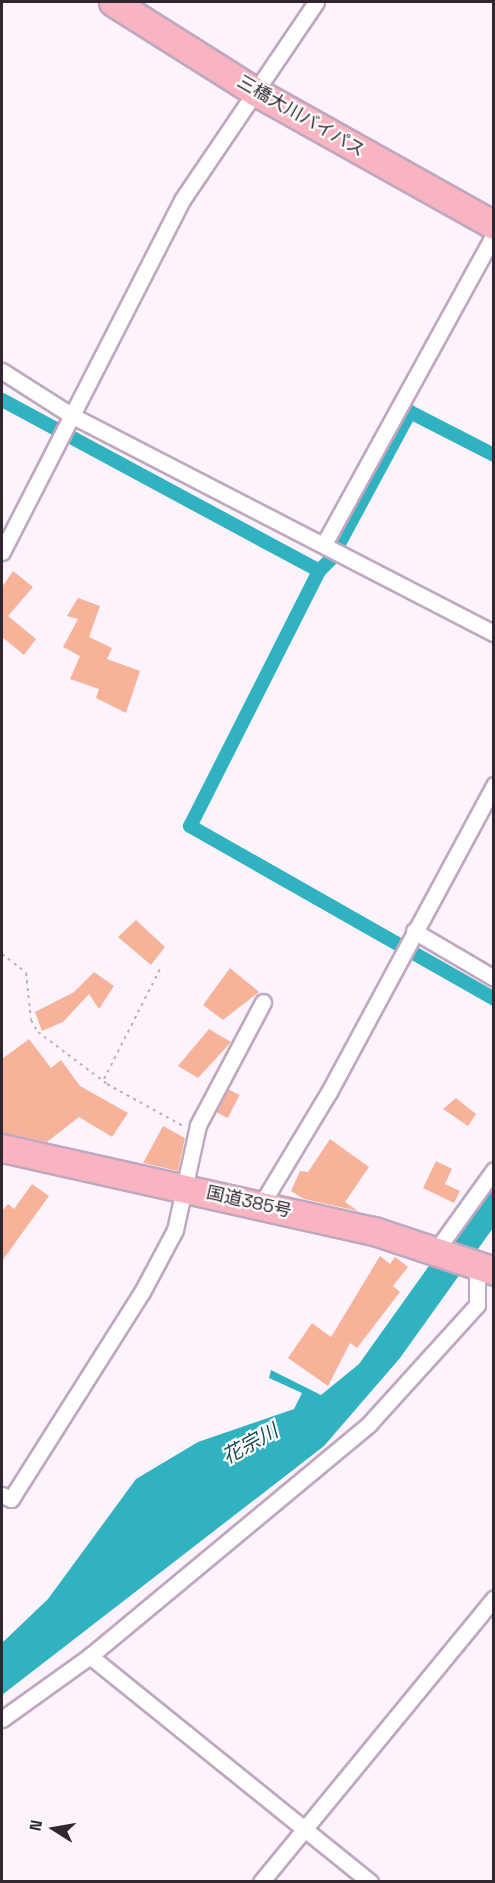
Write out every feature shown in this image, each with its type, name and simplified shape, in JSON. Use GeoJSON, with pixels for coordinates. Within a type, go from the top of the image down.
{"type":"FeatureCollection","features":[{"type":"Feature","properties":{"kind":"highway","name":"三橋大川バイパス"},"geometry":{"type":"LineString","coordinates":[[113,2],[256,92],[494,225]]}},
{"type":"Feature","properties":{"kind":"highway","name":"国道385号"},"geometry":{"type":"LineString","coordinates":[[2,1148],[261,1205],[438,1250],[480,1266]]}},
{"type":"Feature","properties":{"kind":"street"},"geometry":{"type":"LineString","coordinates":[[2,552],[182,200],[316,2]]}},
{"type":"Feature","properties":{"kind":"street"},"geometry":{"type":"LineString","coordinates":[[324,544],[494,235]]}},
{"type":"Feature","properties":{"kind":"street"},"geometry":{"type":"LineString","coordinates":[[2,371],[68,421],[324,544],[494,633]]}},
{"type":"Feature","properties":{"kind":"street"},"geometry":{"type":"LineString","coordinates":[[261,1205],[329,1092],[402,952],[494,785]]}},
{"type":"Feature","properties":{"kind":"street"},"geometry":{"type":"LineString","coordinates":[[412,934],[494,978]]}},
{"type":"Feature","properties":{"kind":"street"},"geometry":{"type":"LineString","coordinates":[[2,1495],[10,1500],[97,1368],[175,1230],[188,1188],[196,1133],[263,1002]]}},
{"type":"Feature","properties":{"kind":"street"},"geometry":{"type":"LineString","coordinates":[[438,1250],[494,1170]]}},
{"type":"Feature","properties":{"kind":"street"},"geometry":{"type":"LineString","coordinates":[[2,1719],[90,1656],[328,1462],[407,1386],[477,1305],[480,1266]]}},
{"type":"Feature","properties":{"kind":"street"},"geometry":{"type":"LineString","coordinates":[[261,1881],[303,1827],[494,1598]]}},
{"type":"Feature","properties":{"kind":"street"},"geometry":{"type":"LineString","coordinates":[[90,1656],[370,1881]]}},
{"type":"Feature","properties":{"kind":"path"},"geometry":{"type":"LineString","coordinates":[[2,954],[26,973],[30,1020],[39,1032],[103,1081],[196,1133]]}},
{"type":"Feature","properties":{"kind":"path"},"geometry":{"type":"LineString","coordinates":[[103,1081],[161,967]]}},
{"type":"Feature","properties":{"kind":"water","name":"花宗川"},"geometry":{"type":"Polygon","coordinates":[[[493,1176],[493,1228],[400,1358],[324,1446],[2,1695],[2,1643],[48,1599],[136,1479],[198,1442],[294,1409],[302,1393],[269,1378],[271,1370],[321,1395],[359,1364],[493,1176]]]}},
{"type":"Feature","properties":{"kind":"building"},"geometry":{"type":"Polygon","coordinates":[[[13,571],[33,587],[8,616],[36,639],[24,655],[2,637],[2,587],[13,571]]]}},
{"type":"Feature","properties":{"kind":"building"},"geometry":{"type":"Polygon","coordinates":[[[78,598],[100,606],[89,637],[112,648],[107,659],[140,671],[126,713],[96,698],[99,689],[70,679],[80,656],[63,647],[78,619],[67,616],[78,598]]]}},
{"type":"Feature","properties":{"kind":"building"},"geometry":{"type":"Polygon","coordinates":[[[136,920],[165,947],[151,965],[118,937],[136,920]]]}},
{"type":"Feature","properties":{"kind":"building"},"geometry":{"type":"Polygon","coordinates":[[[230,968],[259,992],[223,1020],[203,1005],[230,968]]]}},
{"type":"Feature","properties":{"kind":"building"},"geometry":{"type":"Polygon","coordinates":[[[94,972],[114,986],[99,1009],[89,994],[63,1022],[42,1031],[35,1012],[74,992],[94,972]]]}},
{"type":"Feature","properties":{"kind":"building"},"geometry":{"type":"Polygon","coordinates":[[[209,1029],[231,1042],[198,1078],[178,1066],[209,1029]]]}},
{"type":"Feature","properties":{"kind":"building"},"geometry":{"type":"Polygon","coordinates":[[[29,1039],[51,1068],[61,1060],[80,1086],[128,1113],[112,1137],[79,1117],[47,1142],[3,1133],[2,1059],[29,1039]]]}},
{"type":"Feature","properties":{"kind":"building"},"geometry":{"type":"Polygon","coordinates":[[[228,1089],[240,1095],[228,1118],[216,1112],[228,1089]]]}},
{"type":"Feature","properties":{"kind":"building"},"geometry":{"type":"Polygon","coordinates":[[[456,1098],[476,1114],[468,1126],[443,1109],[456,1098]]]}},
{"type":"Feature","properties":{"kind":"building"},"geometry":{"type":"Polygon","coordinates":[[[163,1126],[185,1138],[178,1171],[143,1163],[163,1126]]]}},
{"type":"Feature","properties":{"kind":"building"},"geometry":{"type":"Polygon","coordinates":[[[330,1139],[369,1167],[345,1202],[358,1211],[304,1199],[291,1191],[300,1171],[308,1172],[330,1139]]]}},
{"type":"Feature","properties":{"kind":"building"},"geometry":{"type":"Polygon","coordinates":[[[436,1161],[452,1169],[445,1184],[460,1191],[454,1203],[423,1188],[436,1161]]]}},
{"type":"Feature","properties":{"kind":"building"},"geometry":{"type":"Polygon","coordinates":[[[32,1184],[49,1196],[2,1261],[2,1211],[8,1204],[14,1209],[32,1184]]]}},
{"type":"Feature","properties":{"kind":"building"},"geometry":{"type":"Polygon","coordinates":[[[380,1256],[390,1264],[395,1257],[408,1267],[393,1286],[400,1292],[357,1348],[350,1343],[328,1386],[288,1358],[312,1323],[331,1337],[380,1256]]]}},
{"type":"Feature","properties":{"kind":"waterway"},"geometry":{"type":"LineString","coordinates":[[2,400],[319,571],[190,826],[494,999]]}},
{"type":"Feature","properties":{"kind":"waterway"},"geometry":{"type":"LineString","coordinates":[[340,542],[410,412],[494,455]]}},
{"type":"Feature","properties":{"kind":"waterway"},"geometry":{"type":"LineString","coordinates":[[319,571],[331,559]]}}]}
